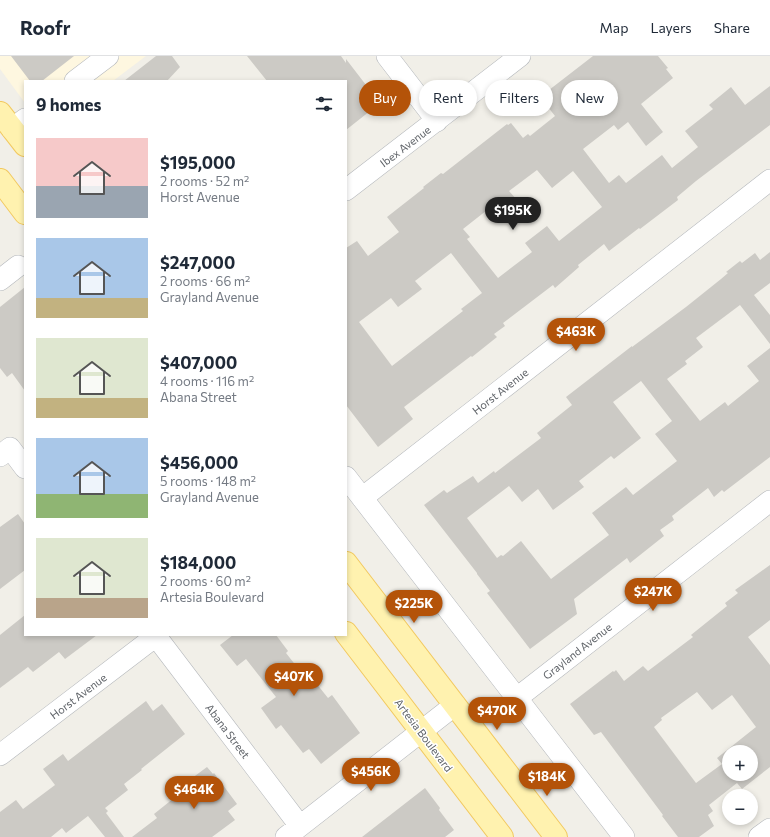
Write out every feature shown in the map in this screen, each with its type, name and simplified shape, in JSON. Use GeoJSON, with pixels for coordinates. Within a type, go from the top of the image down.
{"type":"FeatureCollection","features":[{"type":"Feature","properties":{"kind":"main road"},"geometry":{"type":"LineString","coordinates":[[0,180],[24,212]]}},
{"type":"Feature","properties":{"kind":"main road"},"geometry":{"type":"LineString","coordinates":[[347,564],[556,837]]}},
{"type":"Feature","properties":{"kind":"main road","name":"Artesia Boulevard"},"geometry":{"type":"LineString","coordinates":[[347,634],[502,837]]}},
{"type":"Feature","properties":{"kind":"street"},"geometry":{"type":"LineString","coordinates":[[76,80],[108,56]]}},
{"type":"Feature","properties":{"kind":"street"},"geometry":{"type":"LineString","coordinates":[[387,56],[437,121]]}},
{"type":"Feature","properties":{"kind":"street","name":"Ibex Avenue"},"geometry":{"type":"LineString","coordinates":[[347,189],[520,56]]}},
{"type":"Feature","properties":{"kind":"street","name":"Horst Avenue"},"geometry":{"type":"LineString","coordinates":[[362,498],[770,180]]}},
{"type":"Feature","properties":{"kind":"street"},"geometry":{"type":"LineString","coordinates":[[0,280],[18,266]]}},
{"type":"Feature","properties":{"kind":"street"},"geometry":{"type":"LineString","coordinates":[[5,452],[24,467]]}},
{"type":"Feature","properties":{"kind":"street"},"geometry":{"type":"LineString","coordinates":[[347,478],[624,837]]}},
{"type":"Feature","properties":{"kind":"street","name":"Grayland Avenue"},"geometry":{"type":"LineString","coordinates":[[517,698],[770,501]]}},
{"type":"Feature","properties":{"kind":"street","name":"Horst Avenue"},"geometry":{"type":"LineString","coordinates":[[0,755],[155,636]]}},
{"type":"Feature","properties":{"kind":"street","name":"Abana Street"},"geometry":{"type":"LineString","coordinates":[[155,636],[293,832]]}},
{"type":"Feature","properties":{"kind":"street"},"geometry":{"type":"LineString","coordinates":[[293,832],[455,705]]}},
{"type":"Feature","properties":{"kind":"street"},"geometry":{"type":"LineString","coordinates":[[759,837],[770,829]]}},
{"type":"Feature","properties":{"kind":"shaded area"},"geometry":{"type":"Polygon","coordinates":[[[0,56],[146,56],[114,80],[24,80],[24,102],[0,69],[0,56]]]}},
{"type":"Feature","properties":{"kind":"building"},"geometry":{"type":"Polygon","coordinates":[[[11,56],[74,56],[43,80],[29,80],[11,56]]]}},
{"type":"Feature","properties":{"kind":"building"},"geometry":{"type":"Polygon","coordinates":[[[156,56],[172,56],[180,67],[168,80],[125,80],[156,56]]]}},
{"type":"Feature","properties":{"kind":"building"},"geometry":{"type":"Polygon","coordinates":[[[247,56],[341,56],[346,63],[346,59],[362,80],[359,80],[359,116],[364,116],[347,129],[347,80],[266,80],[247,56]]]}},
{"type":"Feature","properties":{"kind":"building"},"geometry":{"type":"Polygon","coordinates":[[[593,56],[658,56],[668,68],[666,69],[673,78],[641,104],[663,132],[646,146],[628,122],[618,130],[614,125],[583,149],[609,183],[619,175],[626,183],[662,155],[672,168],[698,147],[685,131],[713,109],[709,105],[731,87],[745,105],[770,86],[770,125],[696,181],[677,197],[678,200],[640,229],[639,228],[609,251],[604,244],[578,265],[579,267],[555,288],[553,285],[503,323],[505,326],[494,334],[497,337],[404,407],[413,419],[378,447],[347,406],[347,247],[357,241],[368,256],[399,232],[387,217],[441,173],[443,174],[507,124],[508,125],[511,123],[523,138],[528,134],[530,136],[555,116],[553,113],[553,87],[561,81],[561,116],[618,116],[618,80],[562,80],[593,56]],[[537,170],[509,191],[517,200],[503,211],[496,203],[463,229],[470,237],[467,239],[498,278],[532,252],[525,243],[547,226],[559,241],[602,207],[573,171],[552,188],[537,170]],[[451,253],[415,281],[422,289],[398,307],[391,298],[359,322],[392,366],[463,311],[461,309],[482,293],[451,253]]]}},
{"type":"Feature","properties":{"kind":"building"},"geometry":{"type":"Polygon","coordinates":[[[770,252],[770,283],[754,295],[770,315],[770,344],[740,305],[696,338],[703,347],[685,361],[687,364],[667,379],[700,421],[725,402],[728,406],[759,381],[747,366],[770,348],[770,457],[724,492],[722,490],[714,497],[708,488],[672,516],[674,520],[660,530],[664,536],[630,563],[627,558],[574,599],[577,614],[530,649],[487,593],[490,591],[477,573],[424,505],[444,490],[447,493],[473,476],[478,483],[494,471],[495,473],[541,438],[537,433],[572,405],[566,397],[686,307],[721,279],[728,273],[726,272],[740,261],[742,263],[755,253],[760,260],[770,252]],[[641,381],[613,402],[641,438],[614,459],[611,456],[579,481],[584,487],[553,510],[538,489],[522,502],[509,486],[467,518],[497,558],[501,555],[503,556],[521,541],[551,579],[609,535],[592,513],[626,487],[633,495],[677,461],[655,434],[672,421],[641,381]]]}},
{"type":"Feature","properties":{"kind":"building"},"geometry":{"type":"Polygon","coordinates":[[[24,288],[24,390],[12,373],[7,377],[0,368],[0,307],[24,288]]]}},
{"type":"Feature","properties":{"kind":"building"},"geometry":{"type":"Polygon","coordinates":[[[18,514],[24,523],[24,571],[0,589],[0,527],[18,514]]]}},
{"type":"Feature","properties":{"kind":"building"},"geometry":{"type":"Polygon","coordinates":[[[770,565],[770,620],[748,637],[770,665],[770,767],[758,776],[758,745],[733,745],[756,727],[732,695],[712,710],[697,692],[661,718],[662,720],[654,727],[696,783],[722,764],[722,781],[752,781],[742,789],[737,783],[729,789],[722,789],[722,795],[709,805],[713,811],[708,815],[714,826],[699,837],[678,837],[601,732],[594,735],[570,704],[613,671],[614,672],[616,670],[624,681],[643,666],[648,671],[693,637],[691,635],[727,606],[725,603],[738,593],[735,590],[770,565]]]}},
{"type":"Feature","properties":{"kind":"building"},"geometry":{"type":"Polygon","coordinates":[[[24,616],[24,636],[96,636],[65,659],[59,652],[33,672],[28,667],[0,688],[0,635],[24,616]]]}},
{"type":"Feature","properties":{"kind":"building"},"geometry":{"type":"Polygon","coordinates":[[[232,636],[277,636],[288,651],[286,653],[308,681],[312,678],[328,698],[332,695],[360,733],[321,764],[309,749],[303,753],[281,725],[276,729],[261,708],[276,697],[246,659],[237,666],[220,645],[232,636]]]}},
{"type":"Feature","properties":{"kind":"building"},"geometry":{"type":"Polygon","coordinates":[[[146,701],[153,711],[162,704],[185,734],[124,784],[128,790],[105,808],[108,811],[106,813],[124,837],[105,837],[88,816],[66,833],[62,828],[51,837],[0,837],[0,812],[16,800],[23,809],[55,785],[43,769],[63,754],[68,761],[146,701]]]}},
{"type":"Feature","properties":{"kind":"building"},"geometry":{"type":"Polygon","coordinates":[[[722,754],[722,764],[717,758],[722,754]]]}},
{"type":"Feature","properties":{"kind":"building"},"geometry":{"type":"Polygon","coordinates":[[[207,767],[213,774],[214,773],[237,804],[228,811],[235,820],[212,837],[132,837],[157,818],[154,814],[179,794],[176,790],[207,767]]]}},
{"type":"Feature","properties":{"kind":"building"},"geometry":{"type":"Polygon","coordinates":[[[425,788],[454,830],[445,837],[362,837],[425,788]]]}}]}
